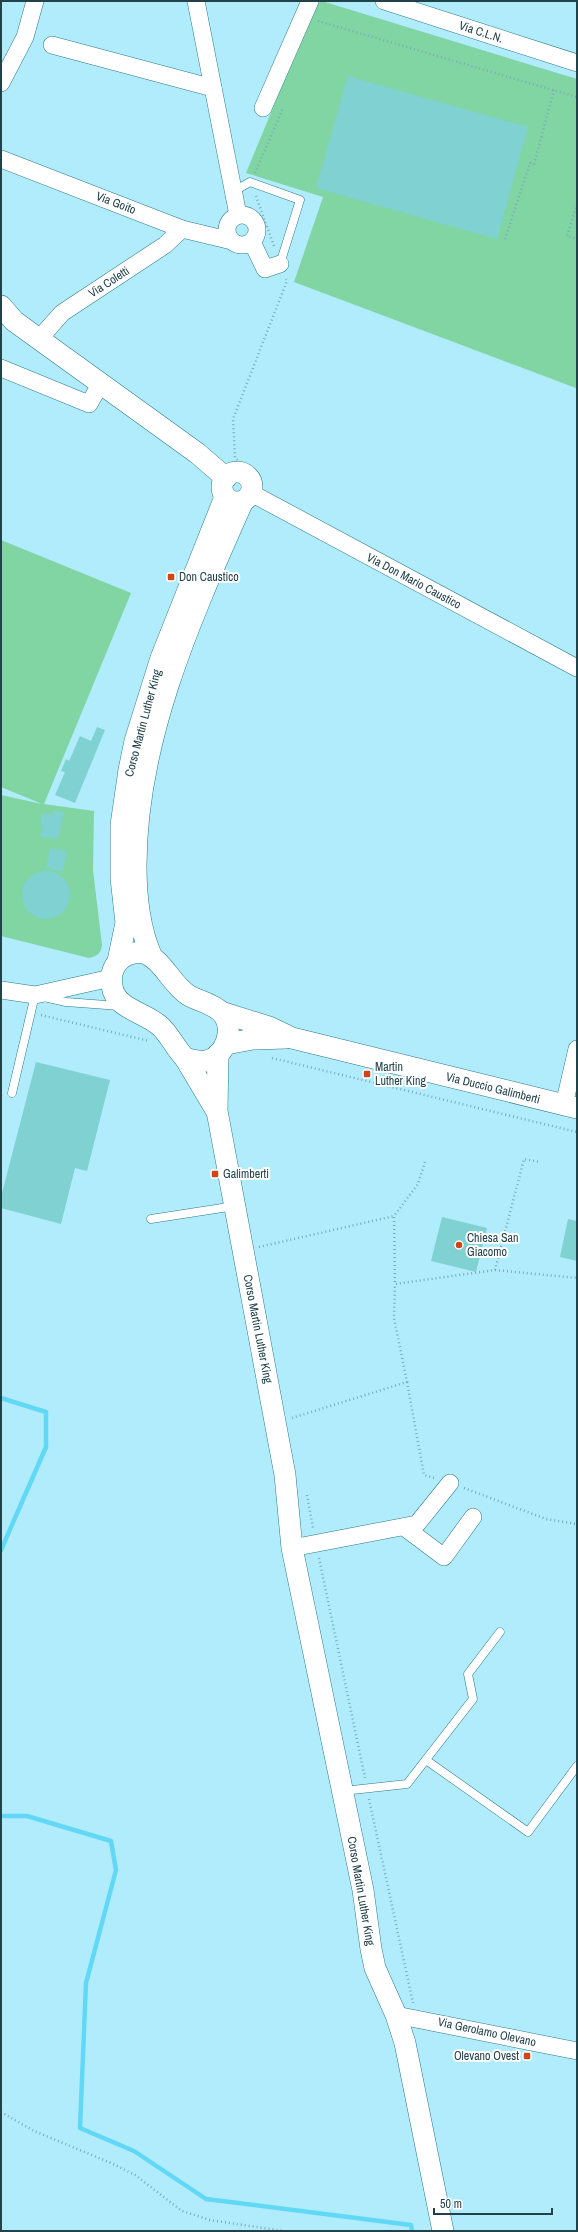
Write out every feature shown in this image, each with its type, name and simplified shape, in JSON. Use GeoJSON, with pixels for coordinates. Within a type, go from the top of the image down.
{"type":"FeatureCollection","features":[{"type":"Feature","properties":{"kind":"street"},"geometry":{"type":"LineString","coordinates":[[1,83],[25,37],[35,1]]}},
{"type":"Feature","properties":{"kind":"street"},"geometry":{"type":"LineString","coordinates":[[196,1],[238,214]]}},
{"type":"Feature","properties":{"kind":"street","name":"Via C.L.N."},"geometry":{"type":"LineString","coordinates":[[384,1],[577,63]]}},
{"type":"Feature","properties":{"kind":"street"},"geometry":{"type":"LineString","coordinates":[[263,108],[314,8]]}},
{"type":"Feature","properties":{"kind":"street"},"geometry":{"type":"LineString","coordinates":[[52,45],[213,88]]}},
{"type":"Feature","properties":{"kind":"street","name":"Via Goito"},"geometry":{"type":"LineString","coordinates":[[1,159],[182,229],[232,241]]}},
{"type":"Feature","properties":{"kind":"street"},"geometry":{"type":"LineString","coordinates":[[238,214],[249,216],[256,223],[258,233],[252,242],[242,245],[232,241],[227,229],[230,220],[238,214]]}},
{"type":"Feature","properties":{"kind":"street","name":"Via Coletti"},"geometry":{"type":"LineString","coordinates":[[39,339],[62,313],[165,245],[182,229]]}},
{"type":"Feature","properties":{"kind":"street"},"geometry":{"type":"LineString","coordinates":[[252,242],[265,269],[280,264]]}},
{"type":"Feature","properties":{"kind":"street","name":"Via Don Mario Caustico"},"geometry":{"type":"LineString","coordinates":[[1,306],[14,321],[197,453],[242,490],[577,668]]}},
{"type":"Feature","properties":{"kind":"street"},"geometry":{"type":"LineString","coordinates":[[1,368],[89,404],[101,383]]}},
{"type":"Feature","properties":{"kind":"street","name":"Corso Martin Luther King"},"geometry":{"type":"LineString","coordinates":[[151,955],[142,933],[136,877],[137,827],[146,770],[164,698],[177,660],[242,490]]}},
{"type":"Feature","properties":{"kind":"street","name":"Corso Martin Luther King"},"geometry":{"type":"LineString","coordinates":[[114,970],[126,923],[121,878],[121,825],[135,741],[161,658],[242,490]]}},
{"type":"Feature","properties":{"kind":"street"},"geometry":{"type":"LineString","coordinates":[[1,990],[35,996],[114,970],[132,953],[151,955]]}},
{"type":"Feature","properties":{"kind":"street","name":"Via Duccio Galimberti"},"geometry":{"type":"LineString","coordinates":[[151,955],[158,960],[177,986],[189,995],[221,1012],[269,1027],[292,1038],[570,1107]]}},
{"type":"Feature","properties":{"kind":"street"},"geometry":{"type":"LineString","coordinates":[[114,970],[113,992],[118,1001],[127,1007]]}},
{"type":"Feature","properties":{"kind":"street","name":"Corso Martin Luther King"},"geometry":{"type":"LineString","coordinates":[[127,1007],[145,1015],[160,1026],[185,1058],[217,1111]]}},
{"type":"Feature","properties":{"kind":"street","name":"Corso Martin Luther King"},"geometry":{"type":"LineString","coordinates":[[221,1012],[226,1020],[228,1030],[222,1049],[217,1111],[285,1475],[292,1548],[363,1890],[375,1968],[396,2015],[405,2043],[443,2231]]}},
{"type":"Feature","properties":{"kind":"street","name":"Via Duccio Galimberti"},"geometry":{"type":"LineString","coordinates":[[185,1058],[205,1061],[222,1049],[260,1038],[292,1038]]}},
{"type":"Feature","properties":{"kind":"street"},"geometry":{"type":"LineString","coordinates":[[570,1107],[577,1049]]}},
{"type":"Feature","properties":{"kind":"street"},"geometry":{"type":"LineString","coordinates":[[292,1548],[417,1524],[450,1483]]}},
{"type":"Feature","properties":{"kind":"street"},"geometry":{"type":"LineString","coordinates":[[404,1526],[444,1557],[473,1517]]}},
{"type":"Feature","properties":{"kind":"street","name":"Via Gerolamo Olevano"},"geometry":{"type":"LineString","coordinates":[[396,2015],[577,2051]]}},
{"type":"Feature","properties":{"kind":"lane"},"geometry":{"type":"LineString","coordinates":[[234,191],[250,182],[300,200],[280,264]]}},
{"type":"Feature","properties":{"kind":"lane"},"geometry":{"type":"LineString","coordinates":[[12,1093],[35,996],[66,1002],[127,1007]]}},
{"type":"Feature","properties":{"kind":"lane"},"geometry":{"type":"LineString","coordinates":[[151,1219],[235,1206]]}},
{"type":"Feature","properties":{"kind":"lane"},"geometry":{"type":"LineString","coordinates":[[342,1791],[407,1784],[473,1699],[468,1674],[500,1632]]}},
{"type":"Feature","properties":{"kind":"lane"},"geometry":{"type":"LineString","coordinates":[[426,1760],[528,1832],[577,1766]]}},
{"type":"Feature","properties":{"kind":"path"},"geometry":{"type":"LineString","coordinates":[[314,8],[316,20],[314,28]]}},
{"type":"Feature","properties":{"kind":"path"},"geometry":{"type":"LineString","coordinates":[[316,20],[577,97]]}},
{"type":"Feature","properties":{"kind":"path"},"geometry":{"type":"LineString","coordinates":[[505,239],[530,163],[534,164],[554,90]]}},
{"type":"Feature","properties":{"kind":"path"},"geometry":{"type":"LineString","coordinates":[[242,490],[235,458],[233,419],[287,281],[250,182],[284,104]]}},
{"type":"Feature","properties":{"kind":"path"},"geometry":{"type":"LineString","coordinates":[[577,204],[567,236],[577,239]]}},
{"type":"Feature","properties":{"kind":"path"},"geometry":{"type":"LineString","coordinates":[[30,1012],[154,1042]]}},
{"type":"Feature","properties":{"kind":"path"},"geometry":{"type":"LineString","coordinates":[[495,1270],[524,1159],[540,1162]]}},
{"type":"Feature","properties":{"kind":"path"},"geometry":{"type":"LineString","coordinates":[[425,1162],[418,1184],[394,1216],[394,1318],[424,1475],[450,1483],[546,1519],[577,1524]]}},
{"type":"Feature","properties":{"kind":"path"},"geometry":{"type":"LineString","coordinates":[[256,1248],[394,1216]]}},
{"type":"Feature","properties":{"kind":"path"},"geometry":{"type":"LineString","coordinates":[[395,1284],[495,1270],[577,1278]]}},
{"type":"Feature","properties":{"kind":"path"},"geometry":{"type":"LineString","coordinates":[[292,1418],[407,1382]]}},
{"type":"Feature","properties":{"kind":"path"},"geometry":{"type":"LineString","coordinates":[[1,2112],[34,2131],[111,2163],[135,2175],[182,2211],[228,2223],[284,2231]]}},
{"type":"Feature","properties":{"kind":"green space"},"geometry":{"type":"Polygon","coordinates":[[[320,2],[325,2],[577,79],[576,388],[294,282],[323,197],[246,173],[315,6],[320,2]]]}},
{"type":"Feature","properties":{"kind":"green space"},"geometry":{"type":"Polygon","coordinates":[[[1,540],[131,593],[44,804],[94,811],[93,870],[102,945],[98,954],[89,958],[1,936],[1,795],[42,804],[1,787],[1,540]]]}},
{"type":"Feature","properties":{"kind":"building"},"geometry":{"type":"Polygon","coordinates":[[[348,76],[528,127],[497,239],[316,188],[348,76]]]}},
{"type":"Feature","properties":{"kind":"building"},"geometry":{"type":"Polygon","coordinates":[[[97,727],[105,730],[75,803],[55,795],[65,772],[61,771],[66,759],[69,761],[80,736],[91,741],[97,727]]]}},
{"type":"Feature","properties":{"kind":"building"},"geometry":{"type":"Polygon","coordinates":[[[53,810],[64,813],[58,839],[40,836],[43,825],[40,824],[42,813],[52,815],[53,810]]]}},
{"type":"Feature","properties":{"kind":"building"},"geometry":{"type":"Polygon","coordinates":[[[50,848],[67,851],[63,872],[46,868],[50,848]]]}},
{"type":"Feature","properties":{"kind":"building"},"geometry":{"type":"Polygon","coordinates":[[[41,871],[51,871],[60,875],[66,881],[69,886],[69,904],[60,915],[51,919],[41,919],[32,915],[26,909],[22,900],[22,890],[26,881],[32,875],[41,871]]]}},
{"type":"Feature","properties":{"kind":"building"},"geometry":{"type":"Polygon","coordinates":[[[36,1062],[110,1080],[87,1171],[75,1168],[61,1224],[1,1208],[1,1197],[36,1062]]]}},
{"type":"Feature","properties":{"kind":"building","name":"Chiesa San Giacomo"},"geometry":{"type":"Polygon","coordinates":[[[442,1217],[487,1228],[476,1272],[431,1261],[442,1217]]]}},
{"type":"Feature","properties":{"kind":"building"},"geometry":{"type":"Polygon","coordinates":[[[568,1219],[577,1221],[577,1261],[560,1257],[568,1219]]]}},
{"type":"Feature","properties":{"kind":"waterway"},"geometry":{"type":"LineString","coordinates":[[1,1398],[46,1412],[46,1447],[1,1550]]}},
{"type":"Feature","properties":{"kind":"waterway"},"geometry":{"type":"LineString","coordinates":[[1,1816],[27,1816],[111,1841],[116,1870],[86,1983],[80,2128],[134,2151],[206,2199],[411,2225],[412,2231]]}},
{"type":"Feature","properties":{"kind":"place","name":"Don Caustico"},"geometry":{"type":"Point","coordinates":[171,577]}},
{"type":"Feature","properties":{"kind":"place","name":"Martin Luther King"},"geometry":{"type":"Point","coordinates":[367,1074]}},
{"type":"Feature","properties":{"kind":"place","name":"Galimberti"},"geometry":{"type":"Point","coordinates":[215,1174]}},
{"type":"Feature","properties":{"kind":"place","name":"Chiesa San Giacomo"},"geometry":{"type":"Point","coordinates":[459,1245]}},
{"type":"Feature","properties":{"kind":"place","name":"Olevano Ovest"},"geometry":{"type":"Point","coordinates":[527,2056]}}]}
